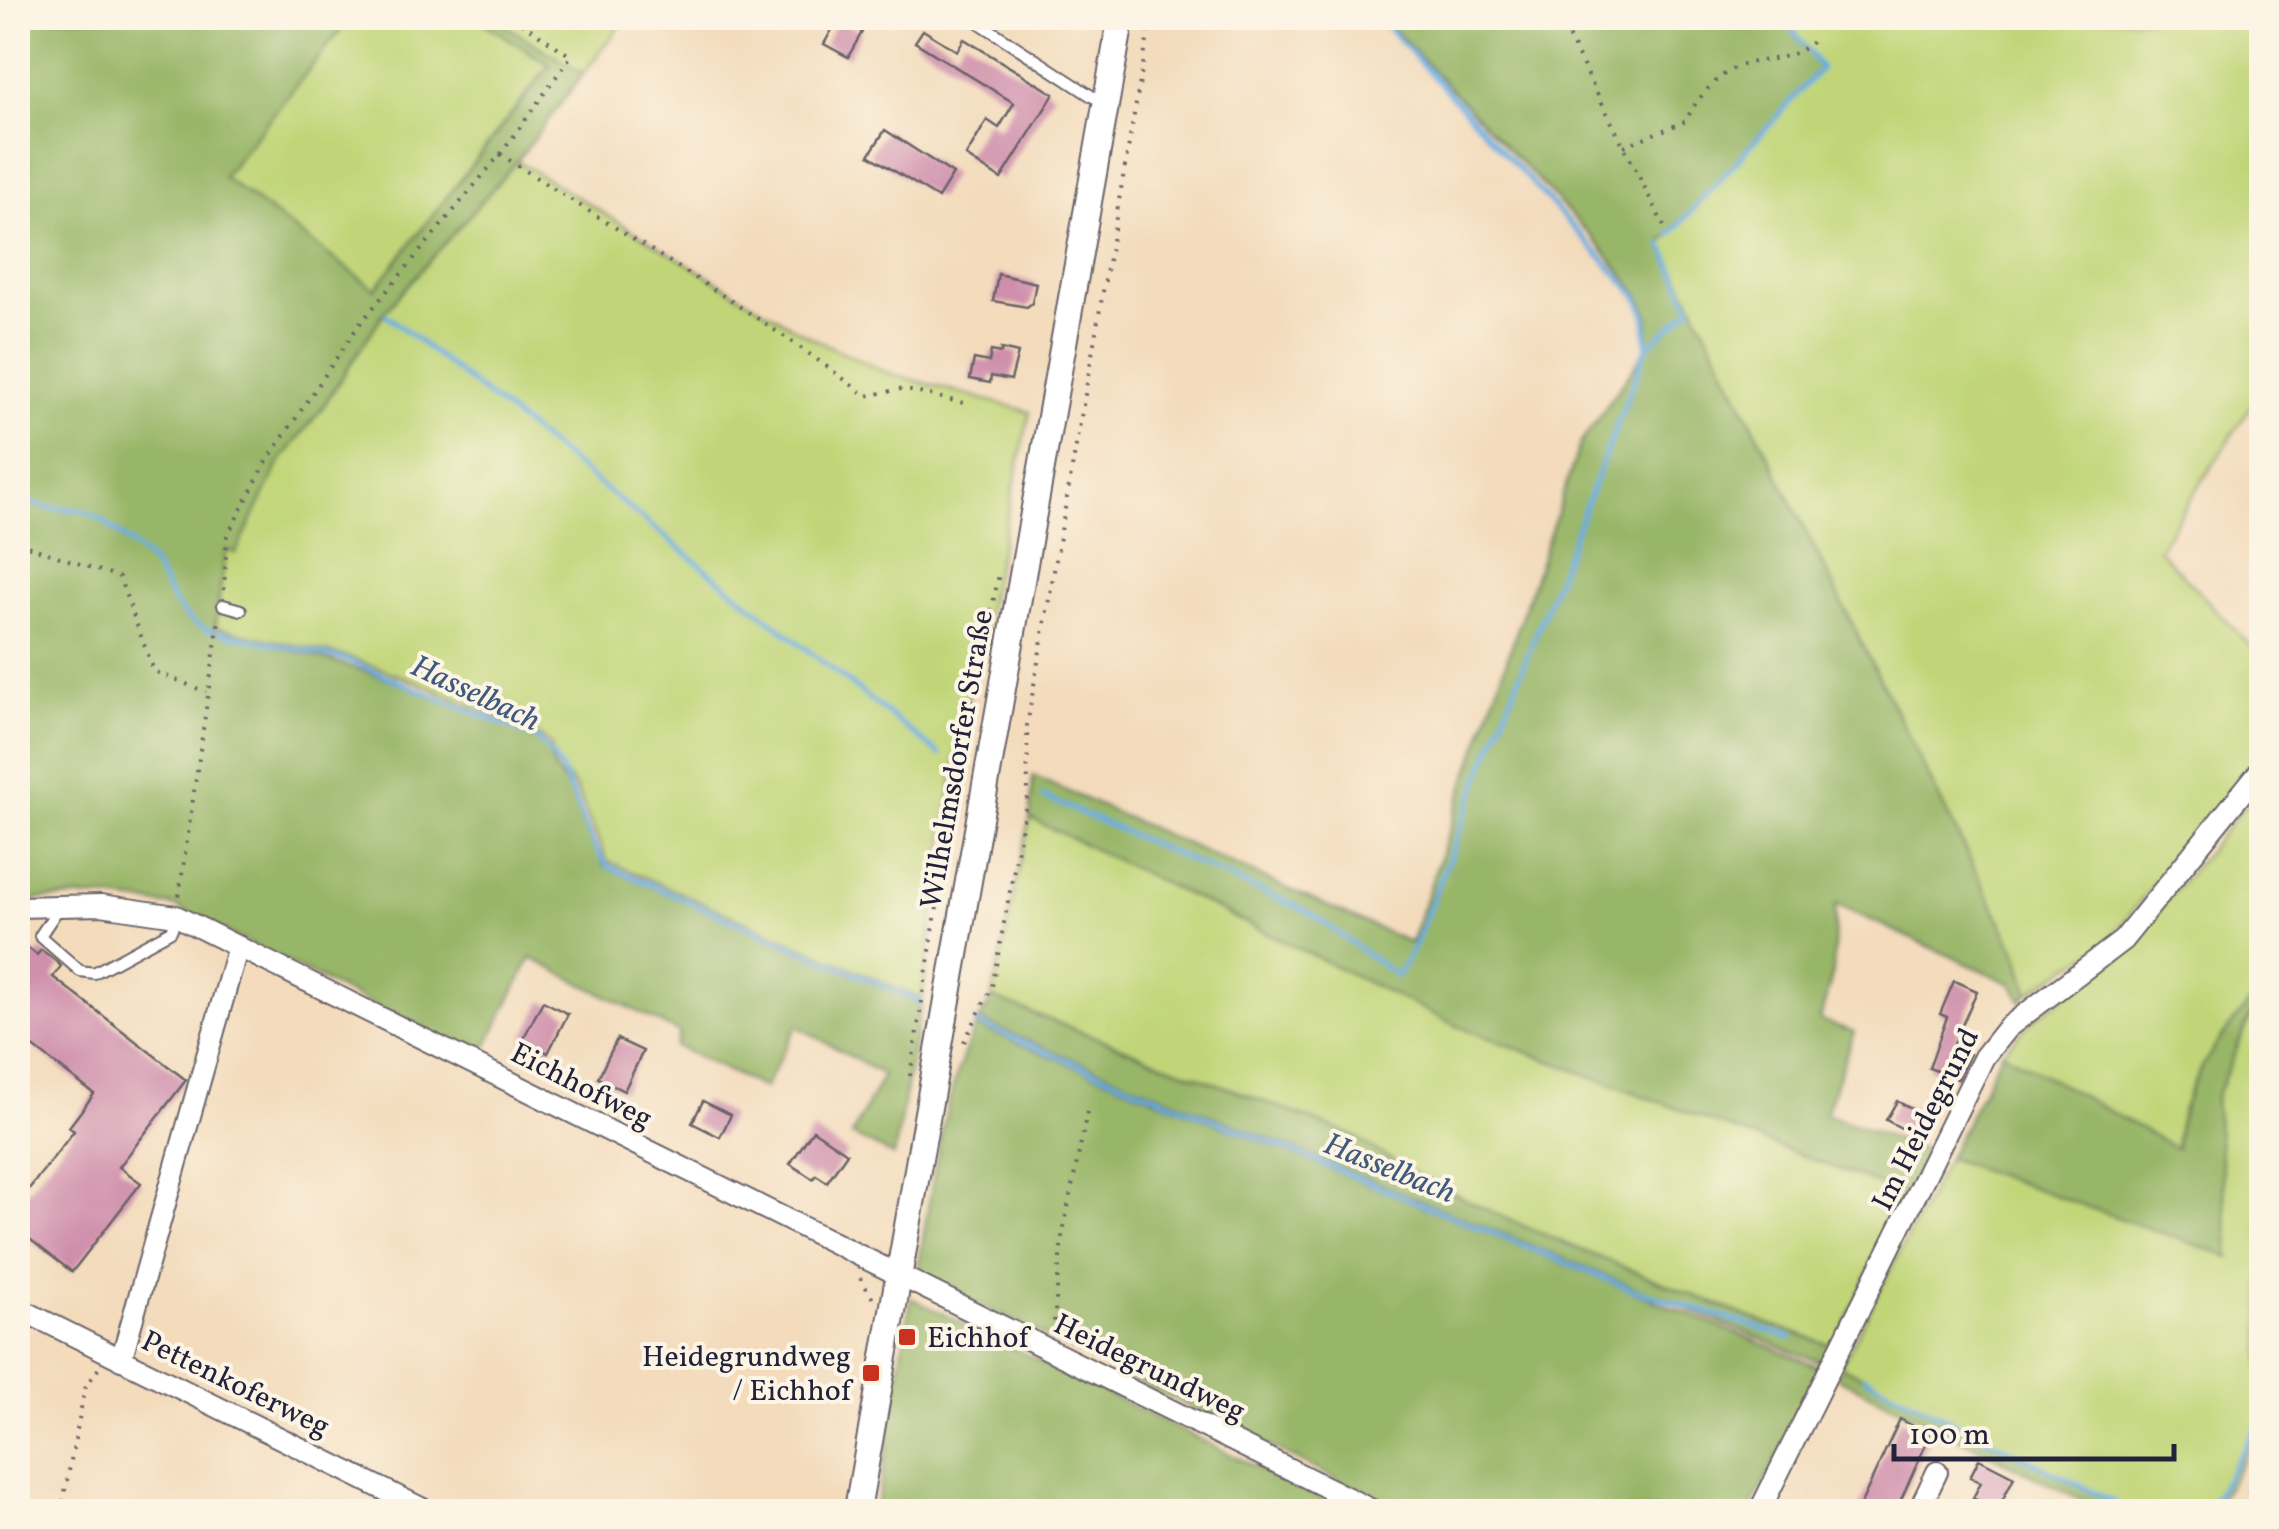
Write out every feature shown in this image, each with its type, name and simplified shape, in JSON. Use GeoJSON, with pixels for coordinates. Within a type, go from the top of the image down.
{"type":"FeatureCollection","features":[{"type":"Feature","properties":{"kind":"street","name":"Wilhelmsdorfer Straße"},"geometry":{"type":"LineString","coordinates":[[857,1512],[1121,18]]}},
{"type":"Feature","properties":{"kind":"street","name":"Im Heidegrund"},"geometry":{"type":"LineString","coordinates":[[1759,1512],[1984,1057],[2018,1018],[2123,940],[2262,768]]}},
{"type":"Feature","properties":{"kind":"street","name":"Eichhofweg"},"geometry":{"type":"LineString","coordinates":[[18,907],[100,904],[176,916],[898,1278]]}},
{"type":"Feature","properties":{"kind":"street"},"geometry":{"type":"LineString","coordinates":[[115,1357],[238,946]]}},
{"type":"Feature","properties":{"kind":"street","name":"Heidegrundweg"},"geometry":{"type":"LineString","coordinates":[[898,1278],[1376,1512]]}},
{"type":"Feature","properties":{"kind":"street","name":"Pettenkoferweg"},"geometry":{"type":"LineString","coordinates":[[18,1308],[429,1512]]}},
{"type":"Feature","properties":{"kind":"street"},"geometry":{"type":"LineString","coordinates":[[1918,1512],[1937,1472]]}},
{"type":"Feature","properties":{"kind":"lane"},"geometry":{"type":"LineString","coordinates":[[972,18],[1092,96],[1105,100]]}},
{"type":"Feature","properties":{"kind":"lane"},"geometry":{"type":"LineString","coordinates":[[223,606],[241,610]]}},
{"type":"Feature","properties":{"kind":"lane"},"geometry":{"type":"LineString","coordinates":[[60,906],[40,936],[80,971],[94,973],[171,931],[176,916]]}},
{"type":"Feature","properties":{"kind":"path"},"geometry":{"type":"LineString","coordinates":[[176,916],[206,692],[223,606],[228,536],[267,462],[358,326],[500,154],[571,56],[514,18]]}},
{"type":"Feature","properties":{"kind":"path"},"geometry":{"type":"LineString","coordinates":[[964,1042],[992,987],[1026,811],[1027,724],[1150,18]]}},
{"type":"Feature","properties":{"kind":"path"},"geometry":{"type":"LineString","coordinates":[[1559,18],[1664,226]]}},
{"type":"Feature","properties":{"kind":"path"},"geometry":{"type":"LineString","coordinates":[[1624,146],[1686,122],[1697,96],[1746,63],[1774,62],[1802,51],[1815,40]]}},
{"type":"Feature","properties":{"kind":"path"},"geometry":{"type":"LineString","coordinates":[[500,154],[602,223],[797,342],[866,396],[902,389],[968,404]]}},
{"type":"Feature","properties":{"kind":"path"},"geometry":{"type":"LineString","coordinates":[[18,544],[119,577],[154,671],[206,692]]}},
{"type":"Feature","properties":{"kind":"path"},"geometry":{"type":"LineString","coordinates":[[910,1076],[962,750],[999,574]]}},
{"type":"Feature","properties":{"kind":"path"},"geometry":{"type":"LineString","coordinates":[[1052,1352],[1062,1237],[1087,1112]]}},
{"type":"Feature","properties":{"kind":"path"},"geometry":{"type":"LineString","coordinates":[[61,1512],[85,1388],[115,1357]]}},
{"type":"Feature","properties":{"kind":"path"},"geometry":{"type":"LineString","coordinates":[[2240,1512],[2262,1464]]}},
{"type":"Feature","properties":{"kind":"green space"},"geometry":{"type":"Polygon","coordinates":[[[18,18],[350,18],[223,177],[375,289],[550,65],[476,18],[493,18],[583,74],[517,161],[384,312],[322,408],[280,462],[236,553],[226,550],[214,632],[378,675],[535,739],[547,748],[555,770],[571,792],[604,866],[921,1004],[894,1156],[852,1135],[883,1075],[797,1026],[764,1088],[675,1046],[680,1033],[531,958],[480,1059],[174,906],[99,897],[18,900],[18,18]]]}},
{"type":"Feature","properties":{"kind":"green space"},"geometry":{"type":"Polygon","coordinates":[[[350,18],[476,18],[550,64],[375,290],[223,177],[350,18]]]}},
{"type":"Feature","properties":{"kind":"green space"},"geometry":{"type":"Polygon","coordinates":[[[493,18],[626,18],[583,74],[493,18]]]}},
{"type":"Feature","properties":{"kind":"green space"},"geometry":{"type":"Polygon","coordinates":[[[1383,18],[1783,18],[1821,68],[1662,243],[2019,958],[2028,993],[2021,1001],[2012,984],[1836,904],[1833,972],[1820,1020],[1854,1032],[1825,1114],[1926,1150],[1905,1194],[1460,1027],[1030,818],[1033,776],[1411,943],[1580,444],[1648,347],[1649,316],[1639,294],[1593,238],[1383,18]]]}},
{"type":"Feature","properties":{"kind":"green space"},"geometry":{"type":"Polygon","coordinates":[[[1783,18],[2261,18],[2261,391],[2158,549],[2261,657],[2261,755],[2106,943],[2028,993],[2019,958],[1662,243],[1820,69],[1783,18]]]}},
{"type":"Feature","properties":{"kind":"green space"},"geometry":{"type":"Polygon","coordinates":[[[517,161],[806,335],[885,372],[1030,412],[957,749],[922,999],[607,861],[575,787],[558,766],[549,743],[537,735],[419,683],[348,657],[214,627],[226,549],[235,553],[280,462],[322,408],[384,312],[517,161]]]}},
{"type":"Feature","properties":{"kind":"green space"},"geometry":{"type":"Polygon","coordinates":[[[2261,786],[2261,990],[2218,1043],[2193,1084],[2178,1127],[2176,1149],[2002,1052],[2034,1019],[2122,955],[2261,786]]]}},
{"type":"Feature","properties":{"kind":"green space"},"geometry":{"type":"Polygon","coordinates":[[[1030,818],[1460,1027],[1905,1194],[1834,1346],[1729,1309],[1520,1225],[1417,1175],[1352,1135],[992,998],[1030,818]]]}},
{"type":"Feature","properties":{"kind":"green space"},"geometry":{"type":"Polygon","coordinates":[[[2261,990],[2215,1099],[2230,1257],[1948,1158],[2002,1052],[2176,1148],[2185,1103],[2194,1082],[2217,1044],[2261,990]]]}},
{"type":"Feature","properties":{"kind":"green space"},"geometry":{"type":"Polygon","coordinates":[[[2261,993],[2261,1430],[2213,1511],[2128,1511],[1841,1366],[1948,1158],[2230,1256],[2215,1099],[2261,993]]]}},
{"type":"Feature","properties":{"kind":"green space"},"geometry":{"type":"Polygon","coordinates":[[[992,998],[1352,1135],[1417,1175],[1520,1225],[1729,1310],[1834,1346],[1826,1364],[1776,1345],[979,1021],[992,998]]]}},
{"type":"Feature","properties":{"kind":"green space"},"geometry":{"type":"Polygon","coordinates":[[[976,1026],[1824,1369],[1749,1511],[1402,1511],[917,1274],[945,1116],[976,1026]]]}},
{"type":"Feature","properties":{"kind":"green space"},"geometry":{"type":"Polygon","coordinates":[[[911,1298],[1346,1511],[876,1511],[911,1298]]]}},
{"type":"Feature","properties":{"kind":"green space"},"geometry":{"type":"Polygon","coordinates":[[[1841,1366],[2128,1511],[2104,1511],[1836,1377],[1841,1366]]]}},
{"type":"Feature","properties":{"kind":"building"},"geometry":{"type":"Polygon","coordinates":[[[838,19],[862,32],[848,57],[824,44],[838,19]]]}},
{"type":"Feature","properties":{"kind":"building"},"geometry":{"type":"Polygon","coordinates":[[[923,30],[957,51],[964,39],[1054,94],[1001,179],[966,156],[987,120],[999,128],[1014,103],[915,42],[923,30]]]}},
{"type":"Feature","properties":{"kind":"building"},"geometry":{"type":"Polygon","coordinates":[[[885,130],[953,174],[938,198],[869,155],[885,130]]]}},
{"type":"Feature","properties":{"kind":"building"},"geometry":{"type":"Polygon","coordinates":[[[998,274],[1036,283],[1032,303],[1027,307],[993,301],[998,274]]]}},
{"type":"Feature","properties":{"kind":"building"},"geometry":{"type":"Polygon","coordinates":[[[1001,349],[1018,353],[1011,380],[991,376],[990,383],[970,379],[974,359],[989,362],[991,351],[1001,353],[1001,349]]]}},
{"type":"Feature","properties":{"kind":"building"},"geometry":{"type":"Polygon","coordinates":[[[18,940],[37,955],[41,950],[52,958],[61,966],[53,977],[186,1080],[119,1167],[141,1183],[72,1272],[18,1230],[18,1203],[74,1131],[69,1127],[94,1094],[18,1035],[18,940]]]}},
{"type":"Feature","properties":{"kind":"building"},"geometry":{"type":"Polygon","coordinates":[[[1954,981],[1977,991],[1952,1048],[1970,1054],[1958,1079],[1929,1068],[1947,1017],[1940,1014],[1954,981]]]}},
{"type":"Feature","properties":{"kind":"building"},"geometry":{"type":"Polygon","coordinates":[[[543,1001],[568,1014],[548,1053],[523,1039],[543,1001]]]}},
{"type":"Feature","properties":{"kind":"building"},"geometry":{"type":"Polygon","coordinates":[[[617,1039],[643,1051],[624,1091],[598,1078],[617,1039]]]}},
{"type":"Feature","properties":{"kind":"building"},"geometry":{"type":"Polygon","coordinates":[[[703,1101],[731,1115],[720,1137],[692,1123],[703,1101]]]}},
{"type":"Feature","properties":{"kind":"building"},"geometry":{"type":"Polygon","coordinates":[[[1897,1101],[1919,1113],[1909,1132],[1886,1120],[1897,1101]]]}},
{"type":"Feature","properties":{"kind":"building"},"geometry":{"type":"Polygon","coordinates":[[[813,1130],[847,1153],[827,1182],[816,1175],[813,1179],[790,1164],[813,1130]]]}},
{"type":"Feature","properties":{"kind":"building"},"geometry":{"type":"Polygon","coordinates":[[[1900,1419],[1930,1435],[1904,1493],[1895,1512],[1857,1512],[1900,1419]]]}},
{"type":"Feature","properties":{"kind":"building"},"geometry":{"type":"Polygon","coordinates":[[[1979,1459],[2014,1477],[1997,1511],[1973,1498],[1981,1482],[1970,1477],[1979,1459]]]}},
{"type":"Feature","properties":{"kind":"waterway"},"geometry":{"type":"LineString","coordinates":[[1042,796],[1309,912],[1397,976],[1416,943],[1647,347],[1646,316],[1637,296],[1379,18]]}},
{"type":"Feature","properties":{"kind":"waterway"},"geometry":{"type":"LineString","coordinates":[[1784,18],[1804,45]]}},
{"type":"Feature","properties":{"kind":"waterway"},"geometry":{"type":"LineString","coordinates":[[1670,235],[1821,68],[1808,50]]}},
{"type":"Feature","properties":{"kind":"waterway"},"geometry":{"type":"LineString","coordinates":[[1647,347],[1691,308],[1662,244]]}},
{"type":"Feature","properties":{"kind":"waterway"},"geometry":{"type":"LineString","coordinates":[[386,315],[940,755]]}},
{"type":"Feature","properties":{"kind":"waterway","name":"Hasselbach"},"geometry":{"type":"LineString","coordinates":[[18,492],[38,505],[87,512],[101,520],[151,562],[181,611],[211,631]]}},
{"type":"Feature","properties":{"kind":"waterway","name":"Hasselbach"},"geometry":{"type":"LineString","coordinates":[[219,632],[347,660],[536,738],[558,765],[608,866],[921,1002]]}},
{"type":"Feature","properties":{"kind":"waterway","name":"Hasselbach"},"geometry":{"type":"LineString","coordinates":[[976,1023],[1631,1289],[1792,1338]]}},
{"type":"Feature","properties":{"kind":"waterway","name":"Hasselbach"},"geometry":{"type":"LineString","coordinates":[[1864,1377],[2133,1512]]}},
{"type":"Feature","properties":{"kind":"waterway","name":"Hasselbach"},"geometry":{"type":"LineString","coordinates":[[2206,1512],[2262,1419]]}},
{"type":"Feature","properties":{"kind":"place","name":"Eichhof"},"geometry":{"type":"Point","coordinates":[907,1337]}},
{"type":"Feature","properties":{"kind":"place","name":"Heidegrundweg / Eichhof"},"geometry":{"type":"Point","coordinates":[871,1373]}}]}
